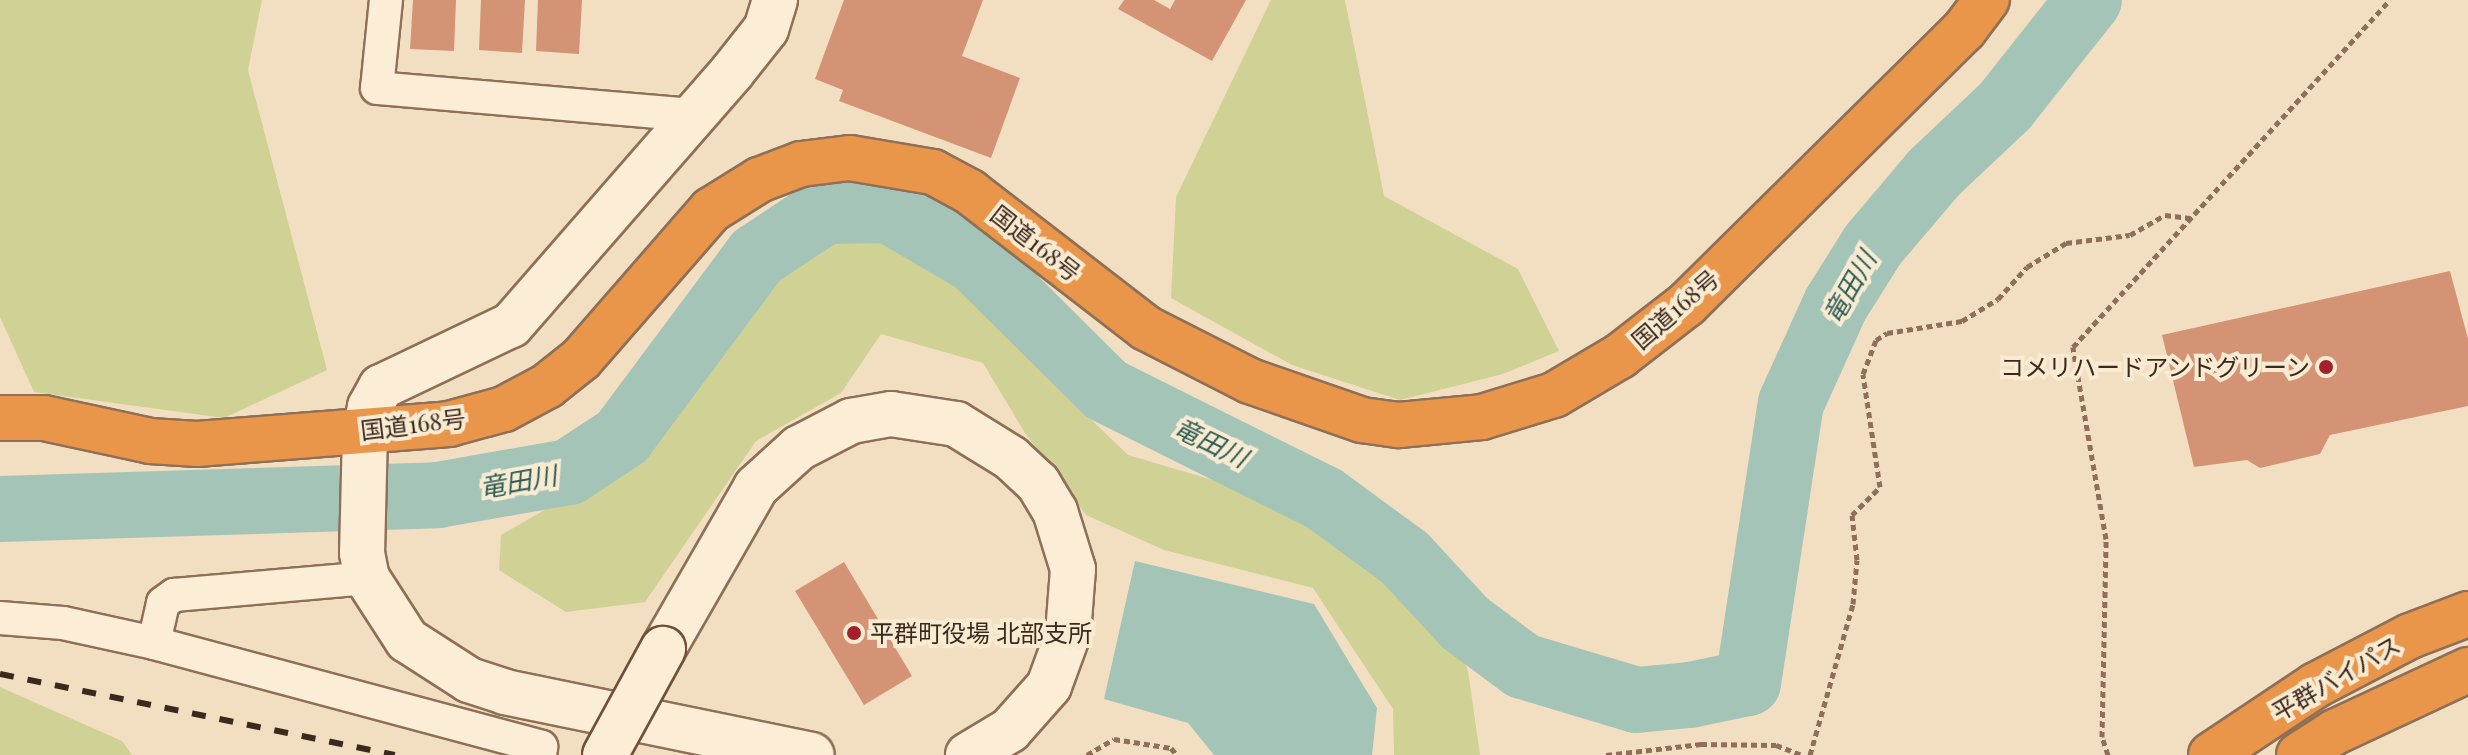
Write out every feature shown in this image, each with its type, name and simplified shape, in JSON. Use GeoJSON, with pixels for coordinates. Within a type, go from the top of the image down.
{"type":"FeatureCollection","features":[{"type":"Feature","properties":{"kind":"highway","name":"国道168号"},"geometry":{"type":"LineString","coordinates":[[0,418],[44,418],[150,441],[364,448],[504,409],[547,386],[581,359],[711,210],[759,180],[801,164],[850,158],[892,161],[945,179],[970,192],[1146,328],[1200,360],[1317,408],[1399,425],[1520,409],[1554,395],[1620,356],[1687,304],[1964,30],[1987,0]]}},
{"type":"Feature","properties":{"kind":"highway","name":"平群バイパス"},"geometry":{"type":"LineString","coordinates":[[2211,755],[2316,685],[2410,636],[2468,614]]}},
{"type":"Feature","properties":{"kind":"highway","name":"平群バイパス"},"geometry":{"type":"LineString","coordinates":[[2299,755],[2335,732],[2468,670]]}},
{"type":"Feature","properties":{"kind":"street"},"geometry":{"type":"LineString","coordinates":[[386,0],[377,88],[694,115]]}},
{"type":"Feature","properties":{"kind":"street"},"geometry":{"type":"LineString","coordinates":[[775,0],[766,29],[511,325],[381,387],[370,407],[364,448],[364,566],[407,640],[469,680],[505,692],[812,755]]}},
{"type":"Feature","properties":{"kind":"street"},"geometry":{"type":"LineString","coordinates":[[605,755],[756,487],[799,448],[851,421],[891,414],[956,424],[1011,458],[1038,483],[1066,537],[1073,569],[1068,634],[1049,686],[1010,730],[968,755]]}},
{"type":"Feature","properties":{"kind":"street"},"geometry":{"type":"LineString","coordinates":[[154,643],[163,603],[174,595],[364,566]]}},
{"type":"Feature","properties":{"kind":"street"},"geometry":{"type":"LineString","coordinates":[[0,618],[63,623],[154,643],[529,748]]}},
{"type":"Feature","properties":{"kind":"path"},"geometry":{"type":"LineString","coordinates":[[2108,755],[2102,737],[2106,539],[2073,347],[2390,0]]}},
{"type":"Feature","properties":{"kind":"path"},"geometry":{"type":"LineString","coordinates":[[1810,755],[1853,604],[1857,560],[1852,515],[1880,487],[1863,374],[1876,340],[1887,333],[1962,321],[1998,299],[2027,267],[2066,243],[2130,235],[2165,215],[2191,218]]}},
{"type":"Feature","properties":{"kind":"path"},"geometry":{"type":"LineString","coordinates":[[1087,755],[1114,739],[1171,748],[1177,755]]}},
{"type":"Feature","properties":{"kind":"path"},"geometry":{"type":"LineString","coordinates":[[1606,755],[1701,744],[1776,745],[1802,755]]}},
{"type":"Feature","properties":{"kind":"green space"},"geometry":{"type":"Polygon","coordinates":[[[0,0],[262,0],[248,70],[327,370],[224,418],[34,392],[0,317],[0,0]]]}},
{"type":"Feature","properties":{"kind":"green space"},"geometry":{"type":"Polygon","coordinates":[[[1271,0],[1345,0],[1384,196],[1518,269],[1559,351],[1503,374],[1400,400],[1292,365],[1171,298],[1176,197],[1271,0]]]}},
{"type":"Feature","properties":{"kind":"green space"},"geometry":{"type":"Polygon","coordinates":[[[885,224],[965,272],[1048,350],[1079,408],[1128,455],[1301,506],[1380,556],[1453,626],[1468,671],[1480,755],[1394,755],[1393,709],[1313,588],[1164,550],[1086,515],[1025,433],[983,363],[881,334],[841,393],[756,441],[645,602],[566,612],[499,570],[501,535],[637,457],[768,264],[831,226],[885,224]]]}},
{"type":"Feature","properties":{"kind":"green space"},"geometry":{"type":"Polygon","coordinates":[[[0,687],[122,741],[132,755],[0,755],[0,687]]]}},
{"type":"Feature","properties":{"kind":"shaded area"},"geometry":{"type":"Polygon","coordinates":[[[1135,561],[1314,604],[1377,708],[1372,755],[1214,755],[1188,723],[1104,699],[1135,561]]]}},
{"type":"Feature","properties":{"kind":"building"},"geometry":{"type":"Polygon","coordinates":[[[413,0],[456,0],[454,51],[410,49],[413,0]]]}},
{"type":"Feature","properties":{"kind":"building"},"geometry":{"type":"Polygon","coordinates":[[[481,0],[525,0],[522,53],[479,50],[481,0]]]}},
{"type":"Feature","properties":{"kind":"building"},"geometry":{"type":"Polygon","coordinates":[[[538,0],[582,0],[579,54],[536,51],[538,0]]]}},
{"type":"Feature","properties":{"kind":"building"},"geometry":{"type":"Polygon","coordinates":[[[844,0],[983,0],[962,56],[1020,78],[991,158],[839,101],[843,90],[815,79],[844,0]]]}},
{"type":"Feature","properties":{"kind":"building"},"geometry":{"type":"Polygon","coordinates":[[[1124,0],[1154,0],[1170,9],[1175,0],[1246,0],[1212,61],[1118,9],[1124,0]]]}},
{"type":"Feature","properties":{"kind":"building"},"geometry":{"type":"Polygon","coordinates":[[[2450,271],[2468,339],[2468,406],[2330,435],[2320,454],[2260,468],[2247,460],[2194,467],[2162,335],[2450,271]]]}},
{"type":"Feature","properties":{"kind":"building","name":"平群町役場 北部支所"},"geometry":{"type":"Polygon","coordinates":[[[844,562],[912,676],[864,705],[795,591],[844,562]]]}},
{"type":"Feature","properties":{"kind":"waterway","name":"竜田川"},"geometry":{"type":"LineString","coordinates":[[0,509],[438,495],[569,472],[622,437],[757,256],[825,211],[889,210],[976,261],[1106,390],[1323,498],[1405,558],[1465,623],[1523,666],[1636,700],[1690,695],[1748,683],[1791,403],[1836,304],[1873,245],[1934,173],[2005,106],[2089,0]]}},
{"type":"Feature","properties":{"kind":"railway"},"geometry":{"type":"LineString","coordinates":[[0,674],[395,755]]}},
{"type":"Feature","properties":{"kind":"place","name":"コメリハードアンドグリーン"},"geometry":{"type":"Point","coordinates":[2326,367]}},
{"type":"Feature","properties":{"kind":"place","name":"平群町役場 北部支所"},"geometry":{"type":"Point","coordinates":[854,633]}}]}
